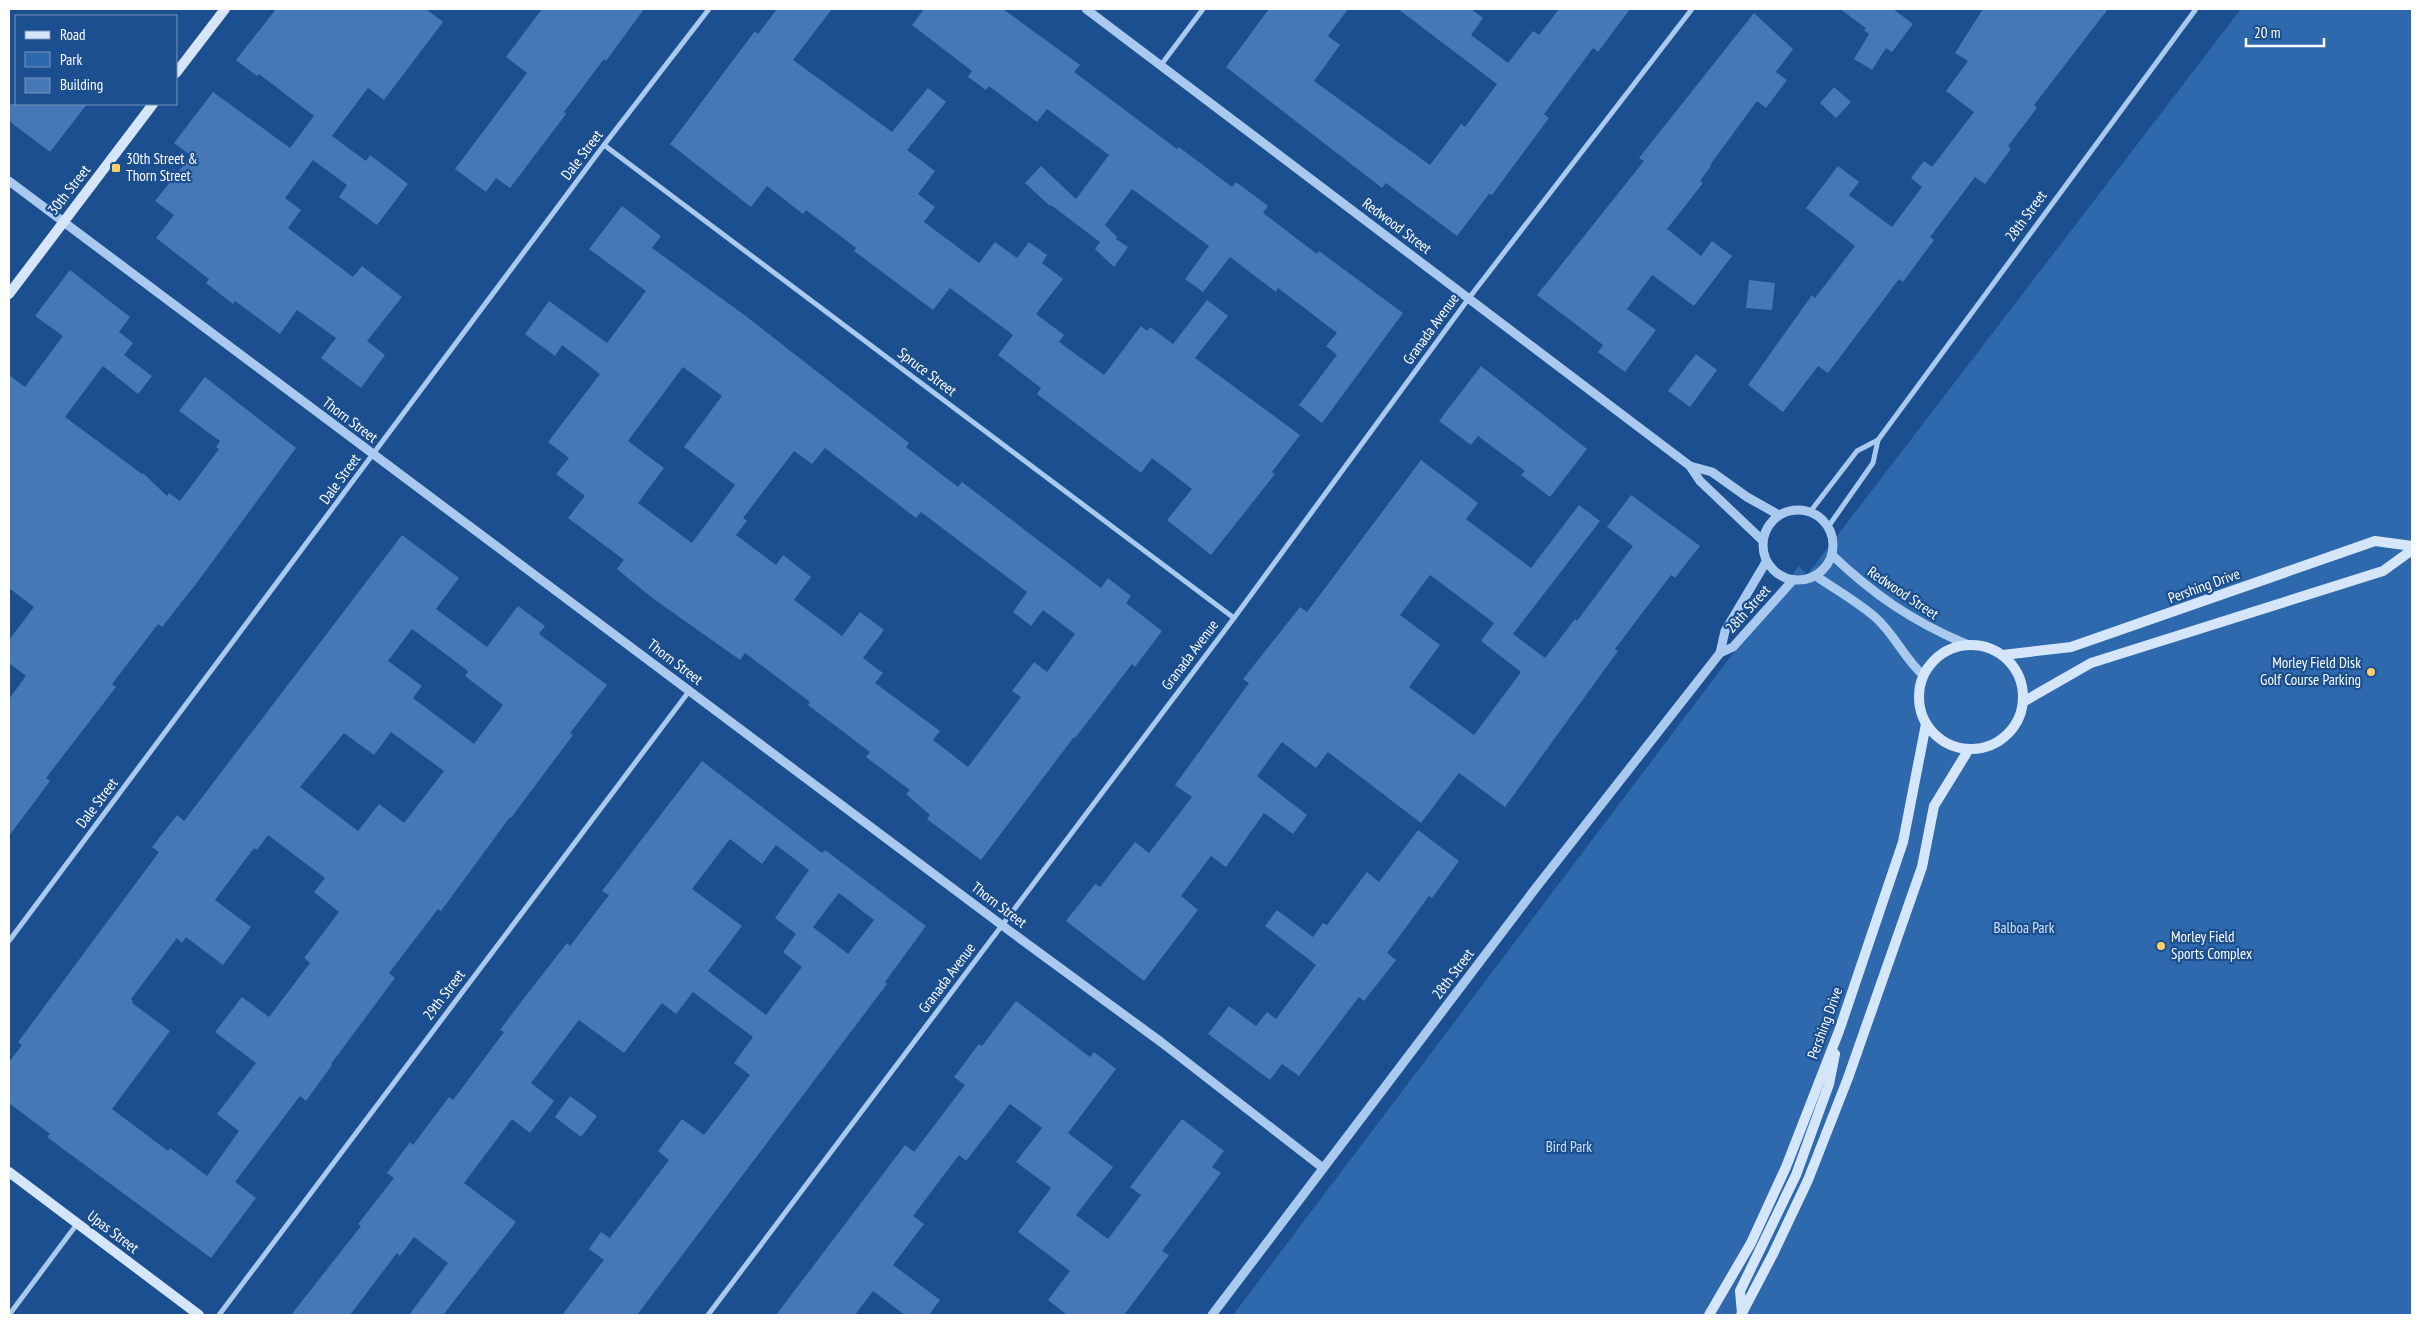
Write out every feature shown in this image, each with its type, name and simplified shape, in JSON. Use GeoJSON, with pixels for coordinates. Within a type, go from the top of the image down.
{"type":"FeatureCollection","features":[{"type":"Feature","properties":{"kind":"main road"},"geometry":{"type":"LineString","coordinates":[[178,70],[225,9]]}},
{"type":"Feature","properties":{"kind":"main road","name":"30th Street"},"geometry":{"type":"LineString","coordinates":[[9,294],[152,105]]}},
{"type":"Feature","properties":{"kind":"main road","name":"Pershing Drive"},"geometry":{"type":"LineString","coordinates":[[2003,655],[2071,647],[2376,541],[2412,548]]}},
{"type":"Feature","properties":{"kind":"main road","name":"Pershing Drive"},"geometry":{"type":"LineString","coordinates":[[2023,702],[2091,663],[2383,571],[2412,548]]}},
{"type":"Feature","properties":{"kind":"main road"},"geometry":{"type":"LineString","coordinates":[[1966,644],[1979,645],[2003,655],[2015,668],[2022,684],[2023,702],[2020,717],[2011,731],[2000,741],[1985,748],[1969,749],[1945,742],[1926,724],[1918,700],[1923,675],[1930,663],[1952,647],[1966,644]]}},
{"type":"Feature","properties":{"kind":"main road","name":"Pershing Drive"},"geometry":{"type":"LineString","coordinates":[[1709,1315],[1751,1243],[1786,1167],[1839,1031],[1903,842],[1926,724]]}},
{"type":"Feature","properties":{"kind":"main road"},"geometry":{"type":"LineString","coordinates":[[1742,1315],[1808,1180],[1844,1087],[1922,867],[1934,806],[1969,749]]}},
{"type":"Feature","properties":{"kind":"main road"},"geometry":{"type":"LineString","coordinates":[[1742,1315],[1740,1292],[1796,1175],[1829,1084],[1839,1031]]}},
{"type":"Feature","properties":{"kind":"main road","name":"Upas Street"},"geometry":{"type":"LineString","coordinates":[[9,1172],[199,1315]]}},
{"type":"Feature","properties":{"kind":"street","name":"Dale Street"},"geometry":{"type":"LineString","coordinates":[[9,941],[604,145],[709,9]]}},
{"type":"Feature","properties":{"kind":"street","name":"Redwood Street"},"geometry":{"type":"LineString","coordinates":[[1086,9],[1690,466],[1700,481],[1762,540]]}},
{"type":"Feature","properties":{"kind":"street"},"geometry":{"type":"LineString","coordinates":[[1161,65],[1203,9]]}},
{"type":"Feature","properties":{"kind":"street","name":"Granada Avenue"},"geometry":{"type":"LineString","coordinates":[[708,1315],[1234,618],[1469,298],[1692,9]]}},
{"type":"Feature","properties":{"kind":"street","name":"28th Street"},"geometry":{"type":"LineString","coordinates":[[1828,527],[1873,463],[1878,440],[2196,9]]}},
{"type":"Feature","properties":{"kind":"street","name":"Spruce Street"},"geometry":{"type":"LineString","coordinates":[[604,145],[1234,618]]}},
{"type":"Feature","properties":{"kind":"street","name":"Thorn Street"},"geometry":{"type":"LineString","coordinates":[[9,181],[62,223],[1161,1042],[1322,1168]]}},
{"type":"Feature","properties":{"kind":"street","name":"28th Street"},"geometry":{"type":"LineString","coordinates":[[1810,512],[1857,451],[1878,440]]}},
{"type":"Feature","properties":{"kind":"street","name":"Redwood Street"},"geometry":{"type":"LineString","coordinates":[[1690,466],[1712,472],[1748,497],[1779,515]]}},
{"type":"Feature","properties":{"kind":"street"},"geometry":{"type":"LineString","coordinates":[[1800,509],[1810,512],[1820,517],[1828,527],[1833,545],[1832,555],[1828,564],[1816,576],[1805,580],[1793,580],[1782,577],[1773,571],[1766,562],[1762,551],[1762,540],[1771,521],[1779,515],[1800,509]]}},
{"type":"Feature","properties":{"kind":"street","name":"Redwood Street"},"geometry":{"type":"LineString","coordinates":[[1832,555],[1859,580],[1912,619],[1966,644]]}},
{"type":"Feature","properties":{"kind":"street","name":"28th Street"},"geometry":{"type":"LineString","coordinates":[[1212,1315],[1535,888],[1720,653],[1725,631],[1766,562]]}},
{"type":"Feature","properties":{"kind":"street"},"geometry":{"type":"LineString","coordinates":[[1816,576],[1877,619],[1910,663],[1923,675]]}},
{"type":"Feature","properties":{"kind":"street","name":"28th Street"},"geometry":{"type":"LineString","coordinates":[[1720,653],[1733,647],[1793,580]]}},
{"type":"Feature","properties":{"kind":"street","name":"29th Street"},"geometry":{"type":"LineString","coordinates":[[219,1315],[690,690]]}},
{"type":"Feature","properties":{"kind":"street"},"geometry":{"type":"LineString","coordinates":[[9,1315],[77,1224]]}},
{"type":"Feature","properties":{"kind":"green space","name":"Balboa Park"},"geometry":{"type":"Polygon","coordinates":[[[2241,9],[2412,9],[2412,1315],[1233,1315],[1799,566],[1807,575],[2241,9]]]}},
{"type":"Feature","properties":{"kind":"building"},"geometry":{"type":"Polygon","coordinates":[[[276,9],[426,9],[443,22],[384,100],[368,88],[332,136],[366,161],[370,155],[408,184],[377,225],[339,197],[347,185],[313,160],[285,198],[301,210],[288,228],[353,277],[362,266],[402,297],[367,341],[385,355],[361,388],[321,358],[336,338],[297,310],[280,334],[235,301],[233,304],[206,283],[209,279],[156,238],[174,215],[155,201],[191,156],[174,143],[213,92],[290,148],[314,116],[259,74],[257,76],[236,60],[276,9]]]}},
{"type":"Feature","properties":{"kind":"building"},"geometry":{"type":"Polygon","coordinates":[[[542,9],[644,9],[606,61],[604,59],[564,112],[566,114],[510,188],[496,178],[486,192],[455,169],[527,73],[506,57],[542,9]]]}},
{"type":"Feature","properties":{"kind":"building"},"geometry":{"type":"Polygon","coordinates":[[[777,9],[832,9],[793,60],[892,132],[928,88],[946,102],[907,150],[935,171],[918,194],[935,207],[924,222],[979,263],[995,242],[1017,258],[1029,242],[1047,255],[1042,263],[1063,279],[1036,314],[1064,335],[1059,342],[1104,375],[1141,326],[1147,331],[1150,327],[1173,344],[1207,300],[1228,316],[1195,358],[1300,435],[1272,472],[1275,474],[1211,555],[1167,520],[1192,489],[1152,458],[1141,473],[1037,394],[1041,388],[998,355],[1013,335],[950,288],[933,310],[854,251],[856,248],[806,210],[803,214],[767,186],[751,207],[670,144],[755,31],[758,34],[777,9]]]}},
{"type":"Feature","properties":{"kind":"building"},"geometry":{"type":"Polygon","coordinates":[[[924,9],[1003,9],[1080,65],[1074,72],[1177,149],[1179,147],[1232,187],[1236,182],[1268,206],[1263,213],[1317,254],[1319,251],[1403,313],[1322,423],[1299,405],[1337,355],[1326,346],[1337,333],[1278,288],[1276,292],[1230,257],[1203,292],[1185,279],[1209,246],[1132,189],[1105,225],[1117,237],[1116,239],[1128,247],[1114,267],[1095,249],[1100,242],[1050,206],[1025,183],[1041,166],[1076,199],[1109,155],[1047,109],[1037,122],[989,86],[986,90],[968,77],[972,71],[912,25],[924,9]]]}},
{"type":"Feature","properties":{"kind":"building"},"geometry":{"type":"Polygon","coordinates":[[[1269,9],[1348,9],[1328,36],[1340,45],[1314,81],[1430,165],[1461,124],[1465,127],[1497,84],[1398,9],[1471,9],[1483,18],[1471,35],[1508,63],[1533,31],[1539,35],[1559,9],[1630,9],[1598,52],[1593,48],[1544,114],[1549,118],[1492,195],[1489,194],[1457,236],[1386,183],[1382,188],[1226,67],[1269,9]]]}},
{"type":"Feature","properties":{"kind":"building"},"geometry":{"type":"Polygon","coordinates":[[[1840,9],[1893,9],[1913,24],[1892,52],[1886,48],[1872,70],[1854,59],[1869,34],[1864,30],[1866,28],[1840,9]]]}},
{"type":"Feature","properties":{"kind":"building"},"geometry":{"type":"Polygon","coordinates":[[[1983,9],[2108,9],[2034,105],[2037,108],[2008,146],[2011,149],[1985,184],[1975,177],[1930,237],[1934,240],[1903,282],[1899,279],[1828,373],[1818,366],[1783,412],[1748,385],[1812,295],[1815,298],[1855,246],[1806,208],[1838,166],[1859,182],[1849,195],[1892,227],[1922,187],[1911,178],[1924,161],[1932,167],[1974,112],[1946,91],[1968,61],[1955,53],[1983,9]]]}},
{"type":"Feature","properties":{"kind":"building"},"geometry":{"type":"Polygon","coordinates":[[[1754,13],[1793,49],[1776,72],[1787,80],[1766,108],[1757,101],[1710,165],[1700,181],[1703,183],[1667,229],[1701,256],[1712,241],[1732,256],[1694,306],[1652,275],[1627,309],[1656,330],[1625,372],[1598,352],[1603,345],[1537,295],[1644,161],[1639,158],[1754,13]]]}},
{"type":"Feature","properties":{"kind":"building"},"geometry":{"type":"Polygon","coordinates":[[[1834,87],[1851,102],[1836,118],[1820,103],[1834,87]]]}},
{"type":"Feature","properties":{"kind":"building"},"geometry":{"type":"Polygon","coordinates":[[[9,104],[86,105],[50,152],[9,121],[9,104]]]}},
{"type":"Feature","properties":{"kind":"building"},"geometry":{"type":"Polygon","coordinates":[[[622,206],[661,236],[652,248],[743,314],[909,443],[906,447],[958,487],[962,482],[1101,588],[1108,578],[1131,596],[1126,603],[1162,631],[1135,667],[1132,664],[1074,737],[981,860],[927,819],[930,815],[906,794],[910,790],[866,757],[870,752],[808,705],[810,702],[745,653],[740,660],[651,597],[617,569],[624,560],[568,518],[585,496],[556,474],[569,458],[548,442],[600,374],[562,345],[555,356],[525,334],[549,301],[607,343],[646,291],[589,249],[622,206]],[[683,367],[628,441],[664,468],[638,503],[692,543],[735,485],[684,447],[722,396],[683,367]],[[825,448],[812,464],[794,451],[743,518],[747,521],[736,535],[776,565],[783,555],[811,577],[794,600],[842,636],[860,612],[884,630],[863,658],[883,673],[875,683],[940,731],[933,740],[968,767],[1021,697],[1012,691],[1034,662],[1047,672],[1075,634],[1043,610],[1031,626],[1013,612],[1027,592],[921,512],[916,518],[825,448]]]}},
{"type":"Feature","properties":{"kind":"building"},"geometry":{"type":"Polygon","coordinates":[[[70,270],[130,317],[119,332],[133,343],[124,355],[152,376],[138,394],[103,366],[65,417],[143,473],[167,496],[169,493],[180,501],[219,449],[216,447],[220,441],[179,411],[205,377],[296,448],[196,584],[162,627],[158,624],[112,684],[116,687],[46,778],[50,781],[9,836],[9,699],[26,676],[9,663],[9,640],[34,607],[9,588],[9,375],[25,387],[63,336],[35,316],[70,270]]]}},
{"type":"Feature","properties":{"kind":"building"},"geometry":{"type":"Polygon","coordinates":[[[1749,280],[1775,283],[1772,310],[1746,308],[1749,280]]]}},
{"type":"Feature","properties":{"kind":"building"},"geometry":{"type":"Polygon","coordinates":[[[1696,354],[1717,370],[1690,407],[1668,391],[1696,354]]]}},
{"type":"Feature","properties":{"kind":"building"},"geometry":{"type":"Polygon","coordinates":[[[1481,366],[1587,449],[1550,497],[1521,475],[1525,471],[1478,436],[1471,445],[1439,421],[1481,366]]]}},
{"type":"Feature","properties":{"kind":"building"},"geometry":{"type":"Polygon","coordinates":[[[1421,460],[1478,503],[1466,519],[1531,568],[1579,505],[1600,521],[1513,634],[1545,658],[1575,619],[1577,621],[1633,546],[1607,527],[1631,495],[1700,546],[1675,578],[1671,575],[1615,649],[1618,651],[1505,807],[1459,773],[1421,823],[1328,752],[1316,768],[1282,742],[1257,776],[1307,815],[1293,834],[1264,813],[1226,867],[1211,856],[1181,896],[1198,910],[1144,981],[1066,921],[1095,884],[1100,887],[1135,842],[1149,853],[1192,797],[1175,785],[1249,683],[1243,679],[1300,607],[1307,612],[1421,460]],[[1430,575],[1400,615],[1440,645],[1409,687],[1474,735],[1521,672],[1481,641],[1494,623],[1430,575]]]}},
{"type":"Feature","properties":{"kind":"building"},"geometry":{"type":"Polygon","coordinates":[[[402,535],[459,578],[436,609],[487,647],[518,606],[545,626],[539,634],[607,685],[570,733],[573,735],[441,911],[438,909],[389,973],[395,978],[306,1101],[300,1096],[235,1182],[256,1198],[211,1258],[47,1137],[50,1134],[9,1103],[9,1062],[22,1045],[18,1042],[159,852],[152,847],[177,815],[184,821],[402,535]],[[412,629],[388,661],[422,686],[413,698],[474,744],[503,705],[465,676],[468,671],[412,629]],[[391,732],[374,755],[344,733],[300,787],[358,831],[379,804],[404,823],[444,771],[391,732]],[[268,835],[257,850],[254,848],[215,900],[251,927],[223,965],[186,937],[182,943],[177,938],[131,999],[132,1003],[170,1031],[112,1109],[168,1151],[170,1148],[207,1176],[239,1131],[217,1114],[256,1063],[215,1032],[242,997],[269,1017],[310,963],[304,958],[339,912],[314,892],[325,878],[268,835]]]}},
{"type":"Feature","properties":{"kind":"building"},"geometry":{"type":"Polygon","coordinates":[[[702,761],[822,853],[825,850],[926,926],[885,982],[887,984],[637,1315],[562,1315],[604,1260],[589,1249],[601,1232],[610,1238],[669,1160],[658,1151],[682,1119],[704,1135],[750,1075],[734,1063],[753,1037],[693,992],[676,1014],[662,1003],[624,1053],[579,1020],[531,1083],[554,1101],[530,1133],[512,1119],[464,1183],[516,1222],[443,1315],[409,1315],[448,1263],[414,1237],[400,1256],[397,1253],[350,1315],[291,1315],[361,1226],[358,1224],[394,1178],[387,1173],[410,1142],[413,1145],[449,1097],[453,1100],[504,1032],[500,1030],[524,998],[567,943],[570,946],[609,895],[602,891],[702,761]],[[730,839],[692,889],[742,926],[708,971],[766,1015],[802,967],[783,952],[796,934],[775,918],[809,870],[776,845],[762,864],[730,839]],[[839,893],[813,927],[848,954],[874,920],[839,893]]]}},
{"type":"Feature","properties":{"kind":"building"},"geometry":{"type":"Polygon","coordinates":[[[1418,830],[1459,861],[1432,898],[1429,896],[1387,953],[1396,960],[1364,1001],[1359,997],[1299,1076],[1282,1064],[1270,1080],[1208,1034],[1229,1006],[1256,1026],[1267,1012],[1276,1019],[1316,965],[1265,926],[1277,910],[1313,937],[1323,923],[1327,925],[1367,872],[1379,882],[1418,830]]]}},
{"type":"Feature","properties":{"kind":"building"},"geometry":{"type":"Polygon","coordinates":[[[1016,1001],[1090,1057],[1094,1052],[1116,1069],[1068,1133],[1113,1167],[1076,1215],[1108,1239],[1141,1195],[1130,1187],[1182,1119],[1224,1151],[1212,1167],[1221,1173],[1162,1251],[1169,1255],[1124,1315],[1067,1315],[1048,1300],[1070,1271],[1018,1232],[1051,1188],[1016,1162],[1042,1128],[1010,1104],[966,1161],[959,1155],[913,1216],[924,1224],[893,1265],[940,1300],[929,1315],[905,1315],[873,1291],[855,1315],[776,1315],[905,1145],[914,1152],[965,1085],[954,1077],[979,1044],[982,1046],[1016,1001]]]}},
{"type":"Feature","properties":{"kind":"building"},"geometry":{"type":"Polygon","coordinates":[[[570,1096],[597,1116],[581,1137],[555,1117],[570,1096]]]}},
{"type":"Feature","properties":{"kind":"place","name":"30th Street & Thorn Street"},"geometry":{"type":"Point","coordinates":[116,168]}},
{"type":"Feature","properties":{"kind":"place","name":"Morley Field Disk Golf Course Parking"},"geometry":{"type":"Point","coordinates":[2371,672]}},
{"type":"Feature","properties":{"kind":"place","name":"Morley Field Sports Complex"},"geometry":{"type":"Point","coordinates":[2161,946]}},
{"type":"Feature","properties":{"kind":"park label","name":"Bird Park"},"geometry":{"type":"Point","coordinates":[1569,1147]}}]}
